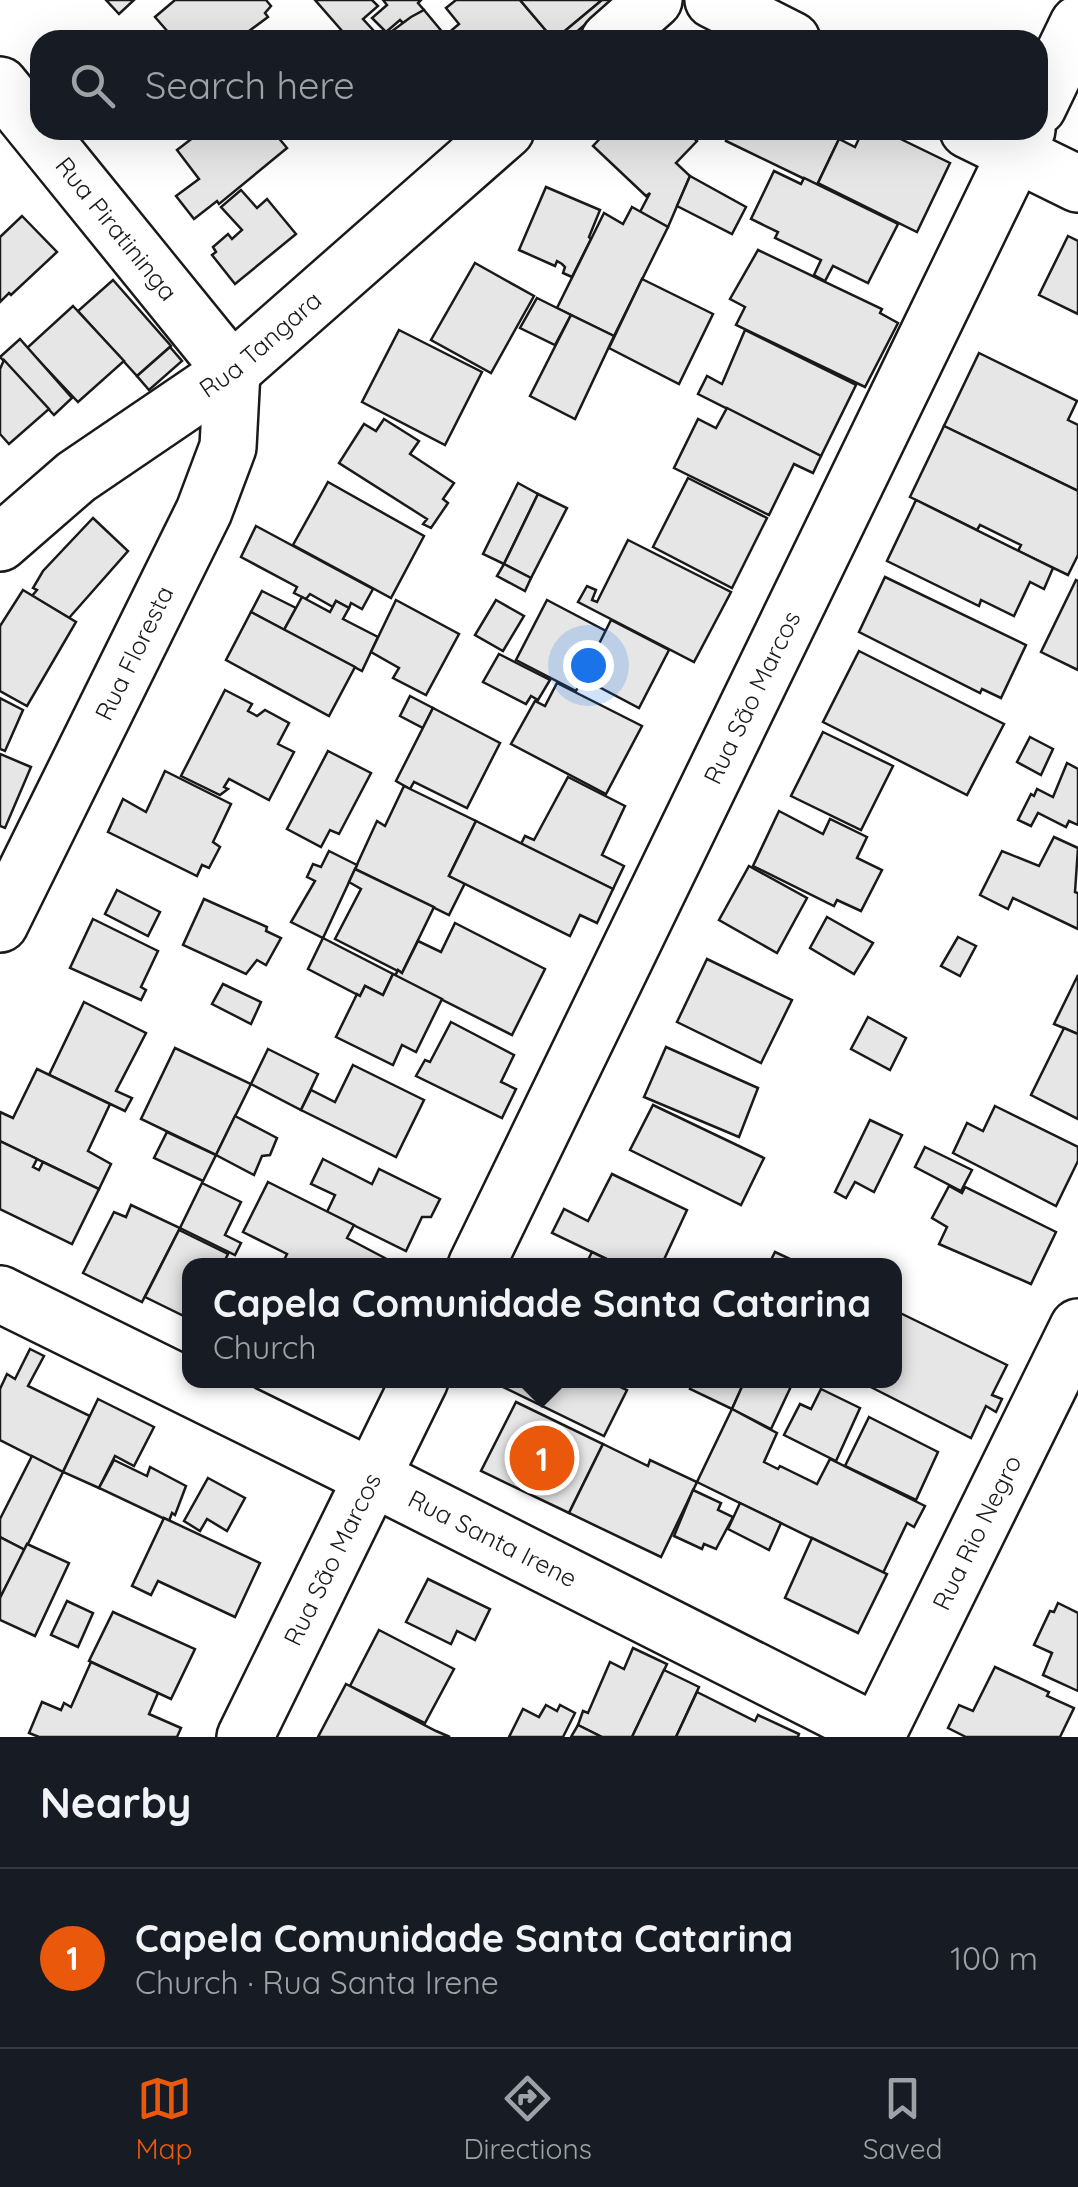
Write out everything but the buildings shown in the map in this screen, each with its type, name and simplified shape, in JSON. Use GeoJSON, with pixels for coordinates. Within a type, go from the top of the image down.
{"type":"FeatureCollection","features":[{"type":"Feature","properties":{"kind":"street"},"geometry":{"type":"LineString","coordinates":[[620,30],[654,0]]}},
{"type":"Feature","properties":{"kind":"street"},"geometry":{"type":"LineString","coordinates":[[713,0],[772,30]]}},
{"type":"Feature","properties":{"kind":"street","name":"Rua São Marcos"},"geometry":{"type":"LineString","coordinates":[[1048,72],[1078,24]]}},
{"type":"Feature","properties":{"kind":"street","name":"Rua Piratininga"},"geometry":{"type":"LineString","coordinates":[[0,85],[30,122]]}},
{"type":"Feature","properties":{"kind":"street","name":"Rua Piratininga"},"geometry":{"type":"LineString","coordinates":[[45,140],[232,371]]}},
{"type":"Feature","properties":{"kind":"street","name":"Rua Tangara"},"geometry":{"type":"LineString","coordinates":[[0,543],[76,477],[232,371],[495,140]]}},
{"type":"Feature","properties":{"kind":"street","name":"Rua São Marcos"},"geometry":{"type":"LineString","coordinates":[[480,1258],[1007,140]]}},
{"type":"Feature","properties":{"kind":"street"},"geometry":{"type":"LineString","coordinates":[[1024,140],[1078,184]]}},
{"type":"Feature","properties":{"kind":"street","name":"Rua Floresta"},"geometry":{"type":"LineString","coordinates":[[0,924],[204,511],[228,447],[232,371]]}},
{"type":"Feature","properties":{"kind":"street","name":"Rua Santa Irene"},"geometry":{"type":"LineString","coordinates":[[0,1294],[182,1384]]}},
{"type":"Feature","properties":{"kind":"street","name":"Rua Rio Negro"},"geometry":{"type":"LineString","coordinates":[[877,1735],[1078,1327]]}},
{"type":"Feature","properties":{"kind":"street","name":"Rua Santa Irene"},"geometry":{"type":"LineString","coordinates":[[191,1388],[877,1735]]}},
{"type":"Feature","properties":{"kind":"street","name":"Rua São Marcos"},"geometry":{"type":"LineString","coordinates":[[244,1737],[416,1388]]}},
{"type":"Feature","properties":{"kind":"place","name":"Capela Comunidade Santa Catarina"},"geometry":{"type":"Point","coordinates":[542,1458]}}]}
